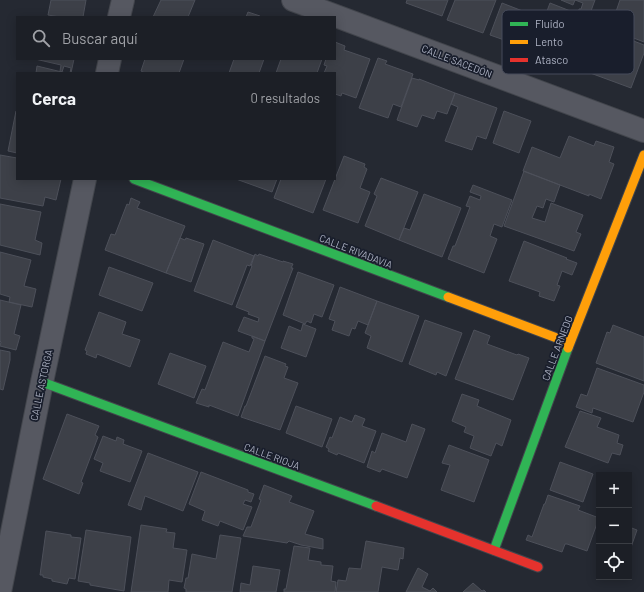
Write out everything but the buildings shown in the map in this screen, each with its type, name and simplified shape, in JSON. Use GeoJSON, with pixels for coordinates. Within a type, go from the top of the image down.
{"type":"FeatureCollection","features":[{"type":"Feature","properties":{"kind":"street"},"geometry":{"type":"LineString","coordinates":[[119,16],[123,0]]}},
{"type":"Feature","properties":{"kind":"street","name":"CALLE SACEDÓN"},"geometry":{"type":"LineString","coordinates":[[293,0],[336,16]]}},
{"type":"Feature","properties":{"kind":"street","name":"CALLE SACEDÓN"},"geometry":{"type":"LineString","coordinates":[[336,16],[644,131]]}},
{"type":"Feature","properties":{"kind":"street"},"geometry":{"type":"LineString","coordinates":[[107,72],[110,60]]}},
{"type":"Feature","properties":{"kind":"street","name":"CALLE ARNEDO"},"geometry":{"type":"LineString","coordinates":[[494,550],[570,343],[644,155]]}},
{"type":"Feature","properties":{"kind":"street","name":"CALLE ASTORGA"},"geometry":{"type":"LineString","coordinates":[[0,592],[85,180]]}},
{"type":"Feature","properties":{"kind":"street","name":"CALLE RIVADAVIA"},"geometry":{"type":"LineString","coordinates":[[137,180],[570,343]]}},
{"type":"Feature","properties":{"kind":"street","name":"CALLE RIOJA"},"geometry":{"type":"LineString","coordinates":[[42,382],[494,550],[538,568]]}},
{"type":"Feature","properties":{"kind":"traffic: fast"},"geometry":{"type":"LineString","coordinates":[[137,180],[448,297]]}},
{"type":"Feature","properties":{"kind":"traffic: fast"},"geometry":{"type":"LineString","coordinates":[[494,550],[568,348]]}},
{"type":"Feature","properties":{"kind":"traffic: fast"},"geometry":{"type":"LineString","coordinates":[[42,382],[376,506]]}},
{"type":"Feature","properties":{"kind":"traffic: slow"},"geometry":{"type":"LineString","coordinates":[[568,348],[644,155]]}},
{"type":"Feature","properties":{"kind":"traffic: slow"},"geometry":{"type":"LineString","coordinates":[[448,297],[570,343]]}},
{"type":"Feature","properties":{"kind":"traffic: jam"},"geometry":{"type":"LineString","coordinates":[[376,506],[538,567]]}}]}
